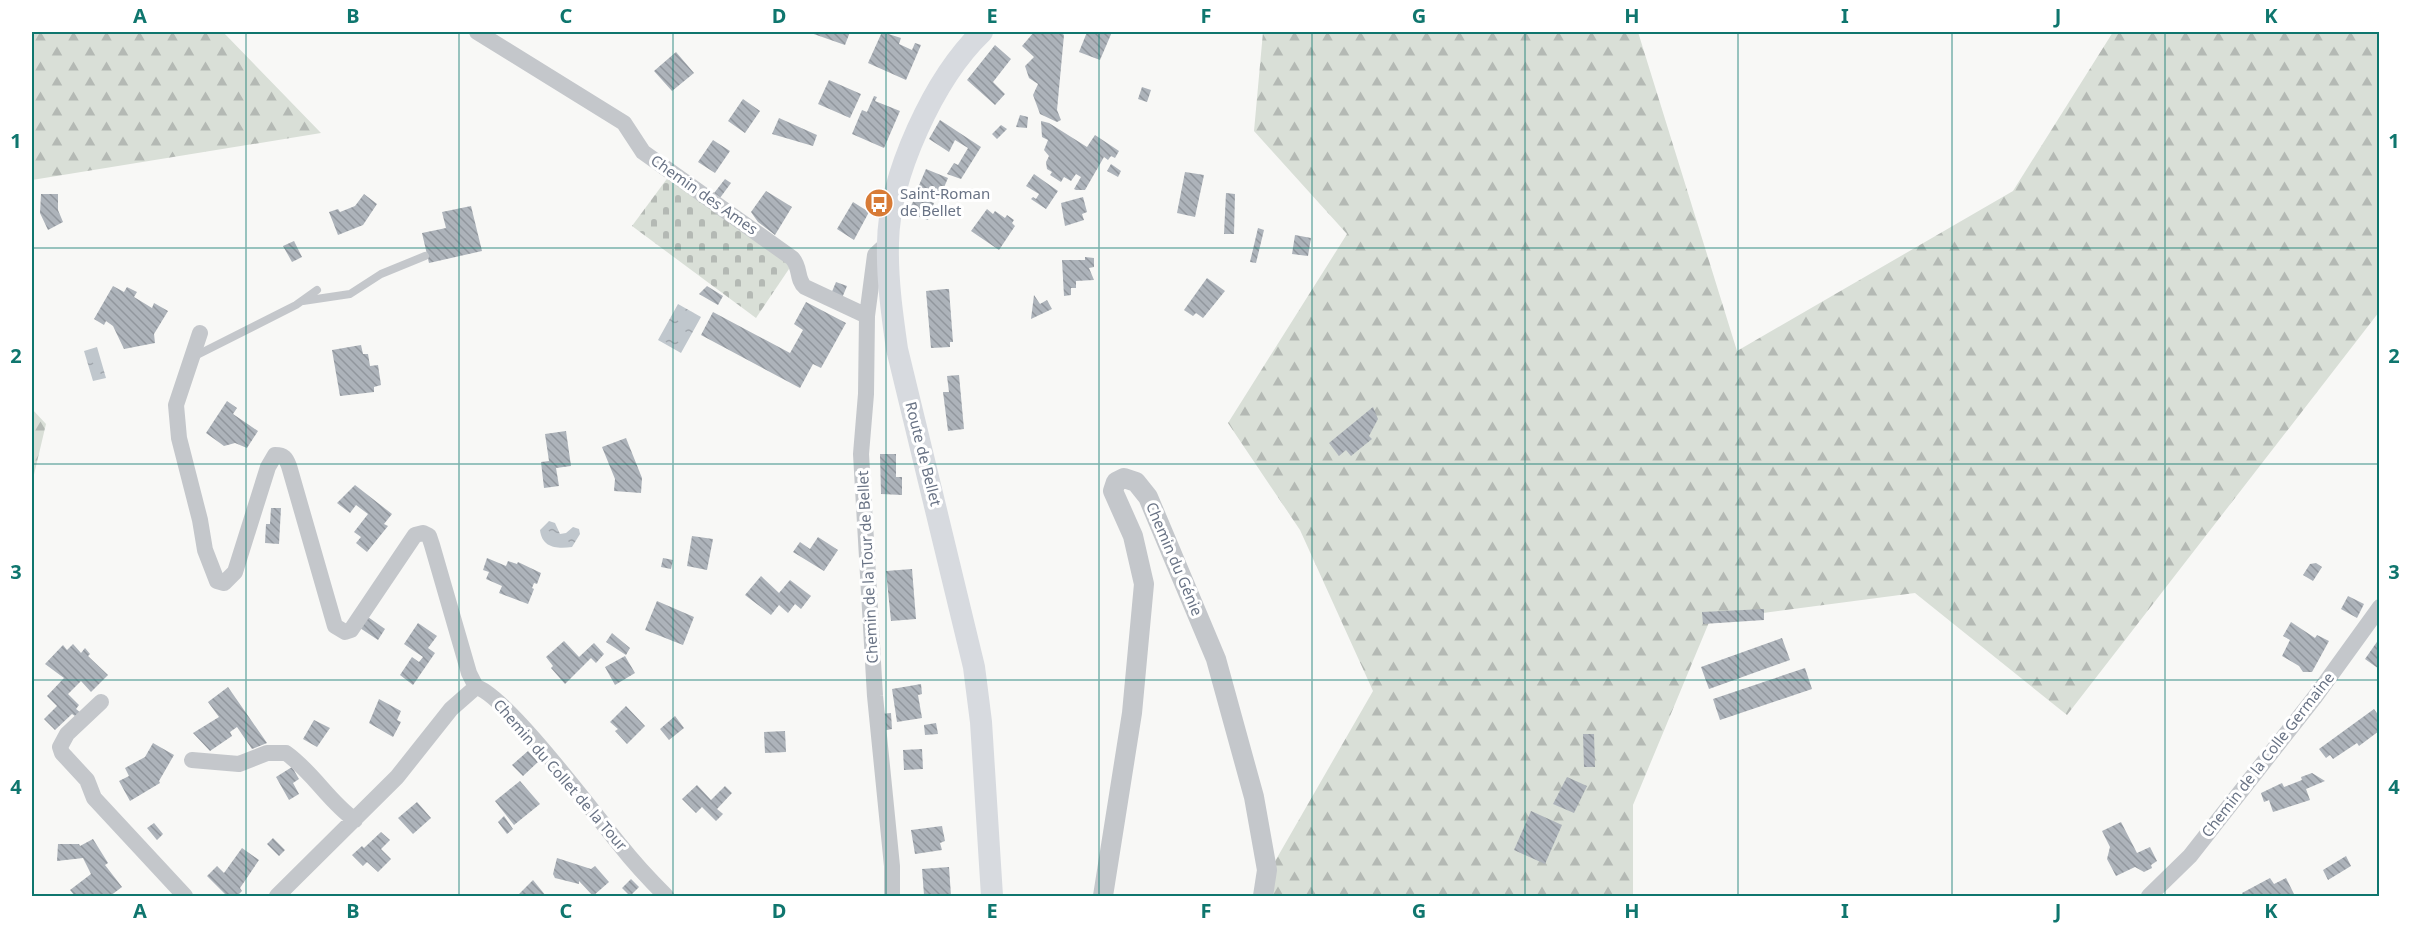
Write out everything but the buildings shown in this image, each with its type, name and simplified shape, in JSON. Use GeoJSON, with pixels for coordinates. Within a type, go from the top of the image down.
{"type":"FeatureCollection","features":[{"type":"Feature","properties":{"kind":"main road","name":"Route de Bellet"},"geometry":{"type":"LineString","coordinates":[[979,32],[954,66],[917,134],[897,191],[888,243],[890,298],[897,348],[974,668],[981,722],[992,897]]}},
{"type":"Feature","properties":{"kind":"street","name":"Chemin des Ames"},"geometry":{"type":"LineString","coordinates":[[477,32],[624,123],[643,152],[792,258],[798,266],[799,280],[805,287],[867,316]]}},
{"type":"Feature","properties":{"kind":"street","name":"Chemin de la Tour de Bellet"},"geometry":{"type":"LineString","coordinates":[[888,243],[875,255],[867,316],[866,394],[861,454],[875,696],[892,866],[892,897]]}},
{"type":"Feature","properties":{"kind":"street"},"geometry":{"type":"LineString","coordinates":[[200,333],[176,405],[179,438],[200,520],[205,550],[217,580],[224,583],[235,572],[268,467],[275,454],[280,455],[286,459],[289,466],[335,626],[345,632],[351,630],[415,535],[423,533],[429,536],[469,673],[476,687],[451,709],[397,777],[277,897]]}},
{"type":"Feature","properties":{"kind":"street","name":"Chemin du Génie"},"geometry":{"type":"LineString","coordinates":[[1103,897],[1115,833],[1132,713],[1144,584],[1133,536],[1113,491],[1116,482],[1124,478],[1136,482],[1148,497],[1216,658],[1254,797],[1267,870],[1263,897]]}},
{"type":"Feature","properties":{"kind":"street","name":"Chemin de la Colle Germaine"},"geometry":{"type":"LineString","coordinates":[[2150,897],[2190,856],[2315,697],[2379,607]]}},
{"type":"Feature","properties":{"kind":"street","name":"Chemin du Collet de la Tour"},"geometry":{"type":"LineString","coordinates":[[476,687],[489,692],[549,757],[620,845],[666,897]]}},
{"type":"Feature","properties":{"kind":"street"},"geometry":{"type":"LineString","coordinates":[[101,702],[67,734],[60,747],[62,753],[87,780],[94,798],[185,897]]}},
{"type":"Feature","properties":{"kind":"street"},"geometry":{"type":"LineString","coordinates":[[192,760],[239,764],[267,753],[286,753],[324,788],[337,806],[355,820]]}},
{"type":"Feature","properties":{"kind":"lane"},"geometry":{"type":"LineString","coordinates":[[301,301],[336,298],[350,294],[381,274],[425,256]]}},
{"type":"Feature","properties":{"kind":"lane"},"geometry":{"type":"LineString","coordinates":[[191,359],[301,301],[317,290]]}},
{"type":"Feature","properties":{"kind":"green space"},"geometry":{"type":"Polygon","coordinates":[[[32,32],[223,32],[321,133],[32,180],[32,32]]]}},
{"type":"Feature","properties":{"kind":"green space"},"geometry":{"type":"Polygon","coordinates":[[[1263,32],[1638,32],[1737,351],[2013,191],[2113,32],[2379,32],[2379,312],[2067,715],[1915,593],[1710,620],[1633,805],[1633,896],[1255,896],[1373,691],[1300,530],[1228,423],[1347,234],[1254,131],[1263,32]]]}},
{"type":"Feature","properties":{"kind":"green space"},"geometry":{"type":"Polygon","coordinates":[[[669,176],[793,263],[756,318],[632,226],[669,176]]]}},
{"type":"Feature","properties":{"kind":"green space"},"geometry":{"type":"Polygon","coordinates":[[[32,409],[46,424],[32,483],[32,409]]]}},
{"type":"Feature","properties":{"kind":"water"},"geometry":{"type":"Polygon","coordinates":[[[678,304],[701,317],[681,353],[658,340],[678,304]]]}},
{"type":"Feature","properties":{"kind":"water"},"geometry":{"type":"Polygon","coordinates":[[[97,347],[106,378],[93,381],[84,351],[97,347]]]}},
{"type":"Feature","properties":{"kind":"water"},"geometry":{"type":"Polygon","coordinates":[[[549,521],[555,523],[560,534],[566,533],[573,527],[579,529],[580,534],[572,547],[551,546],[544,541],[540,530],[549,521]]]}},
{"type":"Feature","properties":{"kind":"place","name":"Saint-Roman de Bellet"},"geometry":{"type":"Point","coordinates":[879,203]}}]}
